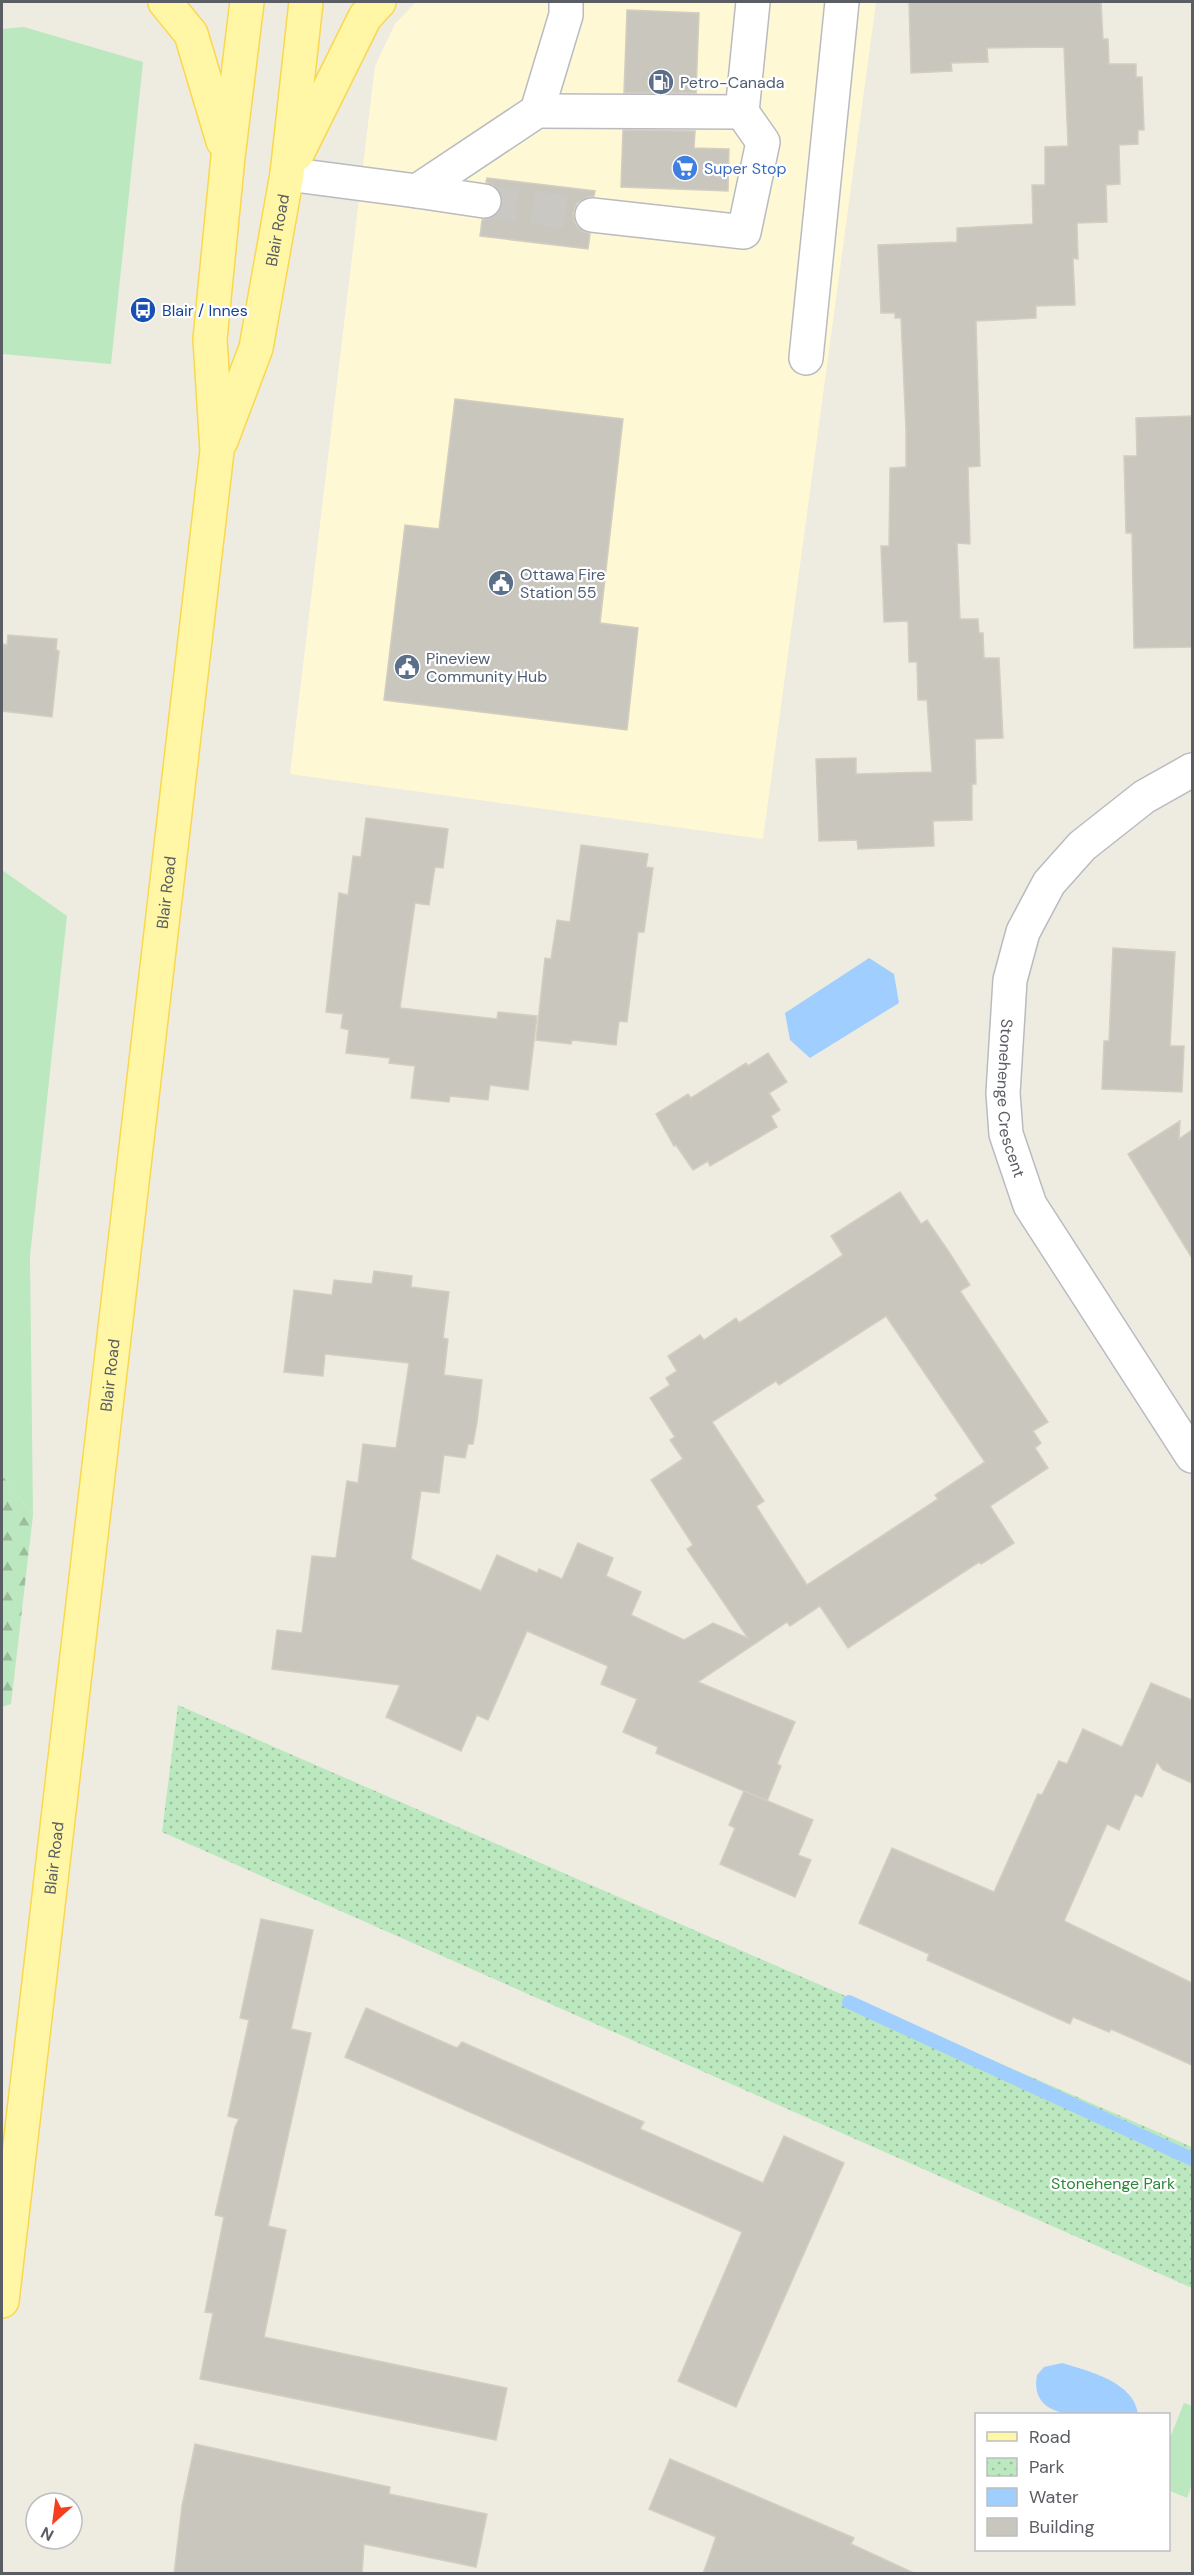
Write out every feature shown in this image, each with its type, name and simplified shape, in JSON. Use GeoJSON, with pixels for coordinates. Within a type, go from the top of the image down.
{"type":"FeatureCollection","features":[{"type":"Feature","properties":{"kind":"main road"},"geometry":{"type":"LineString","coordinates":[[165,2],[191,34],[228,157]]}},
{"type":"Feature","properties":{"kind":"main road","name":"Blair Road"},"geometry":{"type":"LineString","coordinates":[[2,2301],[218,451],[210,339],[228,157],[247,2]]}},
{"type":"Feature","properties":{"kind":"main road","name":"Blair Road"},"geometry":{"type":"LineString","coordinates":[[218,451],[256,348],[287,174],[306,2]]}},
{"type":"Feature","properties":{"kind":"main road"},"geometry":{"type":"LineString","coordinates":[[287,174],[365,17],[380,2]]}},
{"type":"Feature","properties":{"kind":"street"},"geometry":{"type":"LineString","coordinates":[[537,111],[566,15],[566,2]]}},
{"type":"Feature","properties":{"kind":"street"},"geometry":{"type":"LineString","coordinates":[[592,215],[744,232],[763,142],[742,112],[753,2]]}},
{"type":"Feature","properties":{"kind":"street"},"geometry":{"type":"LineString","coordinates":[[806,358],[842,2]]}},
{"type":"Feature","properties":{"kind":"street"},"geometry":{"type":"LineString","coordinates":[[417,191],[537,111],[742,112]]}},
{"type":"Feature","properties":{"kind":"street"},"geometry":{"type":"LineString","coordinates":[[287,174],[484,201]]}},
{"type":"Feature","properties":{"kind":"street","name":"Stonehenge Crescent"},"geometry":{"type":"LineString","coordinates":[[1192,770],[1144,797],[1082,846],[1049,883],[1023,932],[1010,980],[1003,1092],[1006,1134],[1030,1205],[1192,1456]]}},
{"type":"Feature","properties":{"kind":"shaded area"},"geometry":{"type":"Polygon","coordinates":[[[416,2],[876,2],[763,839],[290,774],[375,66],[395,24],[416,2]]]}},
{"type":"Feature","properties":{"kind":"green space"},"geometry":{"type":"Polygon","coordinates":[[[24,27],[143,62],[111,364],[2,354],[2,29],[24,27]]]}},
{"type":"Feature","properties":{"kind":"green space"},"geometry":{"type":"Polygon","coordinates":[[[2,870],[67,916],[30,1256],[33,1515],[2,1475],[2,870]]]}},
{"type":"Feature","properties":{"kind":"green space"},"geometry":{"type":"Polygon","coordinates":[[[2,1475],[33,1515],[11,1704],[2,1707],[2,1475]]]}},
{"type":"Feature","properties":{"kind":"green space","name":"Stonehenge Park"},"geometry":{"type":"Polygon","coordinates":[[[178,1705],[1192,2147],[1192,2288],[162,1832],[178,1705]]]}},
{"type":"Feature","properties":{"kind":"green space"},"geometry":{"type":"Polygon","coordinates":[[[1184,2403],[1192,2406],[1192,2484],[1187,2498],[1170,2491],[1170,2438],[1184,2403]]]}},
{"type":"Feature","properties":{"kind":"water"},"geometry":{"type":"Polygon","coordinates":[[[869,958],[894,974],[899,1003],[810,1058],[790,1040],[785,1013],[869,958]]]}},
{"type":"Feature","properties":{"kind":"water"},"geometry":{"type":"Polygon","coordinates":[[[1062,2363],[1097,2374],[1119,2386],[1128,2394],[1135,2403],[1138,2413],[1064,2413],[1056,2411],[1044,2404],[1037,2392],[1037,2375],[1044,2367],[1062,2363]]]}},
{"type":"Feature","properties":{"kind":"building"},"geometry":{"type":"Polygon","coordinates":[[[909,2],[1101,2],[1103,39],[1108,39],[1109,64],[1136,64],[1136,77],[1142,77],[1144,130],[1138,130],[1138,144],[1119,145],[1120,184],[1106,185],[1107,222],[1077,223],[1078,259],[1073,258],[1075,305],[1036,306],[1036,318],[976,321],[980,466],[968,467],[970,544],[957,543],[960,619],[978,619],[979,633],[983,633],[984,658],[999,658],[1003,738],[975,739],[976,784],[972,784],[972,820],[933,821],[934,846],[858,849],[857,840],[819,841],[816,759],[856,758],[856,774],[932,772],[927,700],[918,700],[917,662],[909,662],[908,621],[884,622],[881,546],[889,546],[890,468],[906,467],[906,430],[901,318],[895,318],[895,313],[881,313],[878,245],[957,242],[957,228],[1033,224],[1032,185],[1045,185],[1045,147],[1068,146],[1064,47],[987,48],[988,62],[951,63],[952,71],[911,73],[909,2]]]}},
{"type":"Feature","properties":{"kind":"building"},"geometry":{"type":"Polygon","coordinates":[[[627,10],[699,13],[696,93],[624,93],[627,10]]]}},
{"type":"Feature","properties":{"kind":"building","name":"Super Stop"},"geometry":{"type":"Polygon","coordinates":[[[623,130],[695,131],[694,148],[729,149],[728,191],[621,187],[623,130]]]}},
{"type":"Feature","properties":{"kind":"building"},"geometry":{"type":"Polygon","coordinates":[[[487,178],[595,191],[594,196],[577,203],[573,214],[580,230],[590,234],[588,249],[480,236],[482,220],[498,213],[503,203],[501,194],[495,186],[486,182],[487,178]]]}},
{"type":"Feature","properties":{"kind":"building","name":"Ottawa Fire Station 55"},"geometry":{"type":"Polygon","coordinates":[[[455,399],[623,419],[600,623],[638,628],[627,730],[384,700],[405,525],[439,529],[455,399]]]}},
{"type":"Feature","properties":{"kind":"building"},"geometry":{"type":"Polygon","coordinates":[[[1192,416],[1192,647],[1134,648],[1132,533],[1126,533],[1124,456],[1137,456],[1136,418],[1192,416]]]}},
{"type":"Feature","properties":{"kind":"building"},"geometry":{"type":"Polygon","coordinates":[[[8,635],[57,639],[56,650],[59,651],[52,717],[2,711],[3,644],[7,645],[8,635]]]}},
{"type":"Feature","properties":{"kind":"building"},"geometry":{"type":"Polygon","coordinates":[[[366,818],[448,829],[443,868],[435,867],[429,905],[415,903],[400,1008],[497,1019],[498,1012],[537,1016],[528,1090],[490,1085],[488,1100],[450,1096],[449,1102],[411,1098],[415,1066],[389,1063],[390,1058],[346,1053],[349,1030],[341,1028],[343,1014],[326,1012],[339,893],[348,895],[353,856],[361,857],[366,818]]]}},
{"type":"Feature","properties":{"kind":"building"},"geometry":{"type":"Polygon","coordinates":[[[581,845],[648,854],[646,867],[653,868],[644,932],[638,932],[627,1022],[619,1021],[616,1045],[572,1040],[571,1044],[536,1040],[545,958],[551,959],[557,920],[570,922],[581,845]]]}},
{"type":"Feature","properties":{"kind":"building"},"geometry":{"type":"Polygon","coordinates":[[[1113,948],[1175,952],[1170,1046],[1184,1046],[1182,1092],[1102,1089],[1104,1041],[1109,1041],[1113,948]]]}},
{"type":"Feature","properties":{"kind":"building"},"geometry":{"type":"Polygon","coordinates":[[[768,1053],[787,1082],[769,1093],[780,1110],[771,1116],[777,1127],[710,1166],[708,1161],[693,1170],[676,1145],[674,1146],[656,1114],[688,1094],[691,1098],[746,1063],[748,1066],[768,1053]]]}},
{"type":"Feature","properties":{"kind":"building"},"geometry":{"type":"Polygon","coordinates":[[[1180,1121],[1179,1139],[1192,1130],[1192,1258],[1128,1154],[1180,1121]]]}},
{"type":"Feature","properties":{"kind":"building"},"geometry":{"type":"Polygon","coordinates":[[[900,1192],[921,1224],[927,1220],[970,1285],[960,1291],[1048,1422],[1033,1431],[1041,1443],[1035,1448],[1048,1468],[990,1506],[1014,1543],[981,1564],[979,1562],[848,1648],[820,1606],[790,1626],[787,1622],[698,1682],[795,1722],[777,1764],[781,1766],[767,1801],[656,1753],[658,1747],[623,1732],[637,1699],[601,1684],[608,1666],[527,1631],[488,1720],[477,1715],[461,1751],[386,1717],[400,1685],[272,1669],[277,1630],[302,1633],[312,1556],[336,1558],[347,1481],[358,1483],[363,1444],[396,1448],[409,1363],[325,1354],[323,1376],[284,1372],[294,1290],[332,1295],[334,1280],[372,1284],[374,1271],[412,1276],[411,1287],[449,1292],[443,1338],[448,1339],[444,1375],[482,1380],[477,1422],[473,1444],[468,1444],[465,1458],[444,1455],[439,1493],[421,1491],[411,1559],[481,1591],[497,1555],[537,1573],[539,1569],[562,1579],[578,1543],[613,1558],[606,1576],[641,1592],[631,1615],[684,1640],[713,1623],[748,1638],[687,1549],[693,1545],[651,1480],[683,1459],[670,1440],[675,1437],[650,1398],[670,1385],[666,1378],[677,1371],[668,1356],[700,1335],[704,1340],[736,1318],[739,1323],[843,1255],[831,1236],[900,1192]],[[886,1316],[779,1385],[776,1381],[712,1422],[764,1501],[756,1506],[807,1585],[938,1499],[935,1495],[985,1462],[886,1316]]]}},
{"type":"Feature","properties":{"kind":"building"},"geometry":{"type":"Polygon","coordinates":[[[1151,1683],[1192,1700],[1192,1783],[1163,1770],[1157,1762],[1142,1797],[1135,1794],[1119,1830],[1107,1824],[1064,1921],[1192,1983],[1192,2065],[1111,2029],[1109,2032],[1073,2017],[1070,2024],[927,1960],[929,1954],[859,1923],[892,1848],[994,1892],[1038,1794],[1042,1795],[1059,1761],[1067,1764],[1083,1729],[1122,1747],[1151,1683]]]}},
{"type":"Feature","properties":{"kind":"building"},"geometry":{"type":"Polygon","coordinates":[[[744,1791],[813,1820],[798,1855],[811,1860],[795,1897],[720,1864],[735,1828],[729,1825],[744,1791]]]}},
{"type":"Feature","properties":{"kind":"building"},"geometry":{"type":"Polygon","coordinates":[[[261,1919],[313,1930],[291,2029],[311,2033],[268,2226],[286,2230],[264,2337],[507,2388],[496,2440],[200,2379],[213,2313],[205,2312],[224,2217],[215,2215],[235,2127],[239,2119],[228,2116],[249,2020],[240,2018],[261,1919]]]}},
{"type":"Feature","properties":{"kind":"building"},"geometry":{"type":"Polygon","coordinates":[[[366,2008],[457,2048],[462,2042],[644,2122],[640,2129],[763,2183],[784,2136],[844,2163],[736,2407],[678,2381],[742,2232],[345,2057],[366,2008]]]}},
{"type":"Feature","properties":{"kind":"building"},"geometry":{"type":"Polygon","coordinates":[[[195,2444],[390,2487],[389,2494],[487,2514],[476,2567],[364,2544],[362,2574],[174,2574],[182,2506],[195,2444]]]}},
{"type":"Feature","properties":{"kind":"building"},"geometry":{"type":"Polygon","coordinates":[[[670,2459],[854,2538],[851,2544],[916,2574],[703,2574],[716,2537],[649,2509],[670,2459]]]}},
{"type":"Feature","properties":{"kind":"waterway"},"geometry":{"type":"LineString","coordinates":[[849,2002],[1192,2159]]}},
{"type":"Feature","properties":{"kind":"tunnel"},"geometry":{"type":"LineString","coordinates":[[484,201],[592,215]]}},
{"type":"Feature","properties":{"kind":"place","name":"Petro-Canada"},"geometry":{"type":"Point","coordinates":[661,82]}},
{"type":"Feature","properties":{"kind":"place","name":"Super Stop"},"geometry":{"type":"Point","coordinates":[685,168]}},
{"type":"Feature","properties":{"kind":"place","name":"Blair / Innes"},"geometry":{"type":"Point","coordinates":[143,310]}},
{"type":"Feature","properties":{"kind":"place","name":"Ottawa Fire Station 55"},"geometry":{"type":"Point","coordinates":[501,583]}},
{"type":"Feature","properties":{"kind":"place","name":"Pineview Community Hub"},"geometry":{"type":"Point","coordinates":[407,667]}}]}
